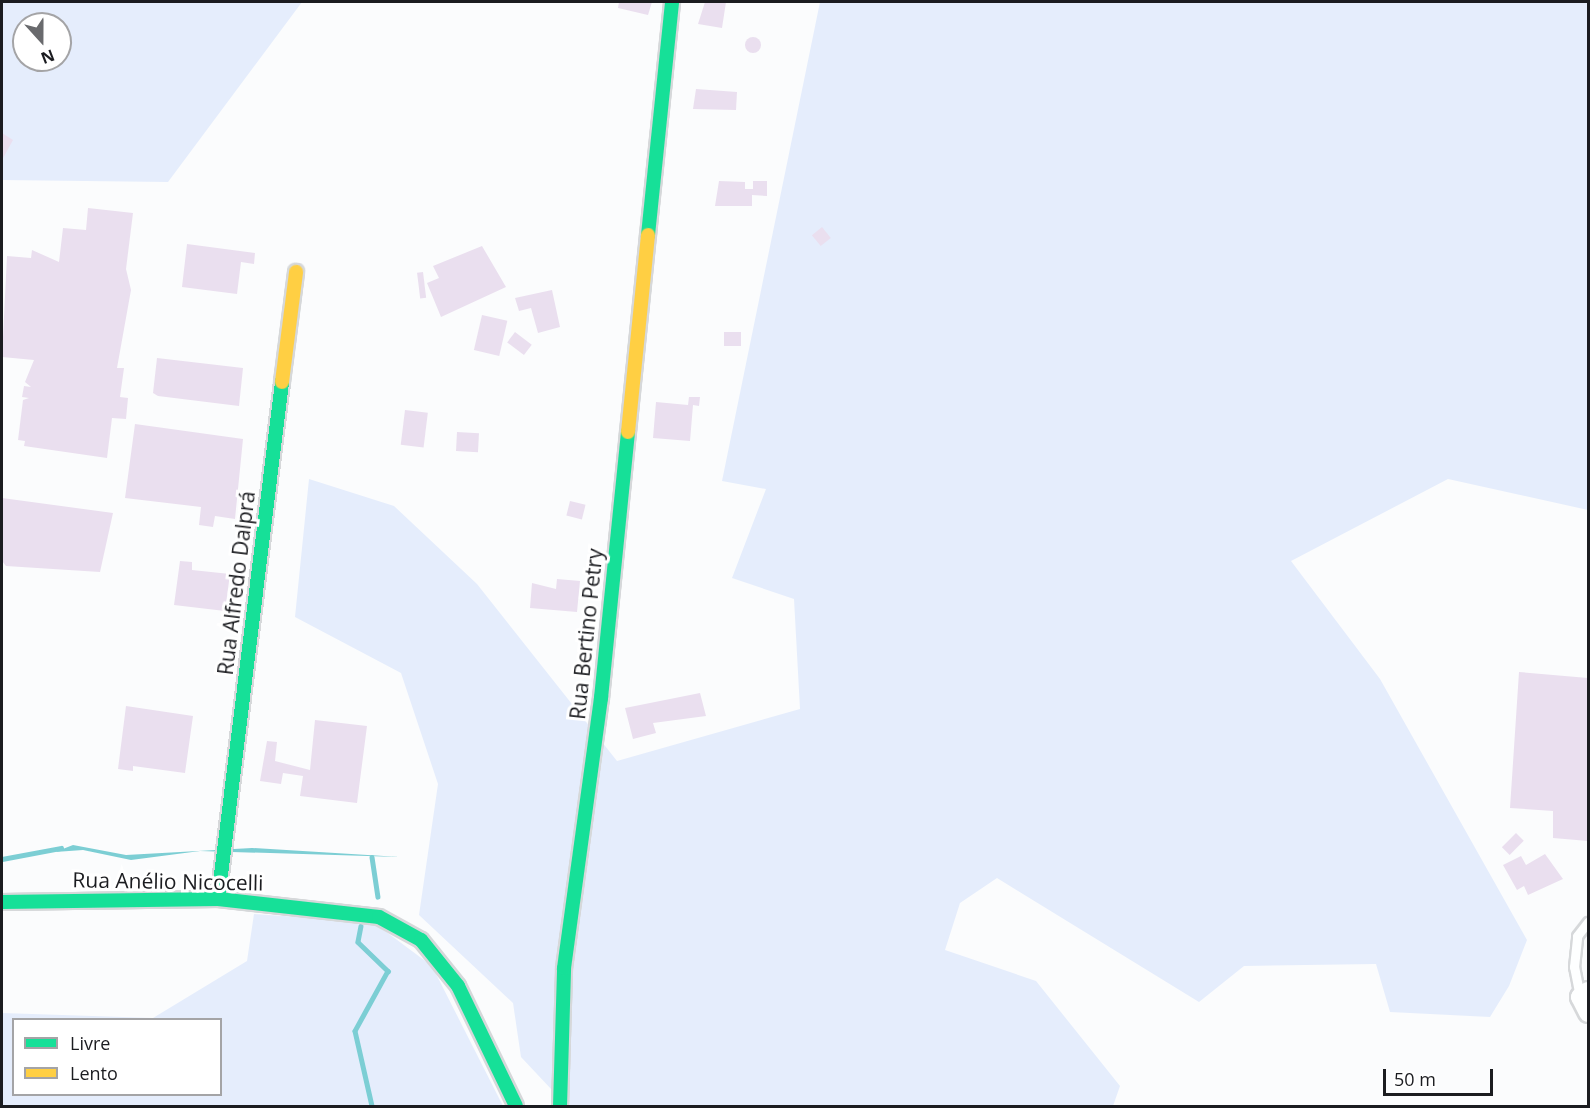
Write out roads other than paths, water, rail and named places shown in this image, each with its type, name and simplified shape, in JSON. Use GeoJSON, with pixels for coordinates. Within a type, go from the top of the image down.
{"type":"FeatureCollection","features":[{"type":"Feature","properties":{"kind":"street","name":"Rua Bertino Petry"},"geometry":{"type":"LineString","coordinates":[[560,1107],[564,968],[601,698],[672,2]]}},
{"type":"Feature","properties":{"kind":"street","name":"Rua Alfredo Dalprá"},"geometry":{"type":"LineString","coordinates":[[218,899],[296,272]]}},
{"type":"Feature","properties":{"kind":"street","name":"Rua Anélio Nicocelli"},"geometry":{"type":"LineString","coordinates":[[2,902],[218,899],[369,914],[421,940],[458,986],[516,1107]]}},
{"type":"Feature","properties":{"kind":"lane"},"geometry":{"type":"LineString","coordinates":[[1586,1000],[1574,967],[1577,936],[1588,922]]}},
{"type":"Feature","properties":{"kind":"water"},"geometry":{"type":"Polygon","coordinates":[[[73,845],[126,855],[252,848],[400,857],[200,851],[131,860],[83,850],[55,852],[73,845]]]}},
{"type":"Feature","properties":{"kind":"waterway"},"geometry":{"type":"LineString","coordinates":[[2,859],[61,848]]}},
{"type":"Feature","properties":{"kind":"waterway"},"geometry":{"type":"LineString","coordinates":[[372,857],[378,897]]}},
{"type":"Feature","properties":{"kind":"waterway"},"geometry":{"type":"LineString","coordinates":[[361,926],[358,942],[388,971],[355,1031],[372,1106]]}}]}
